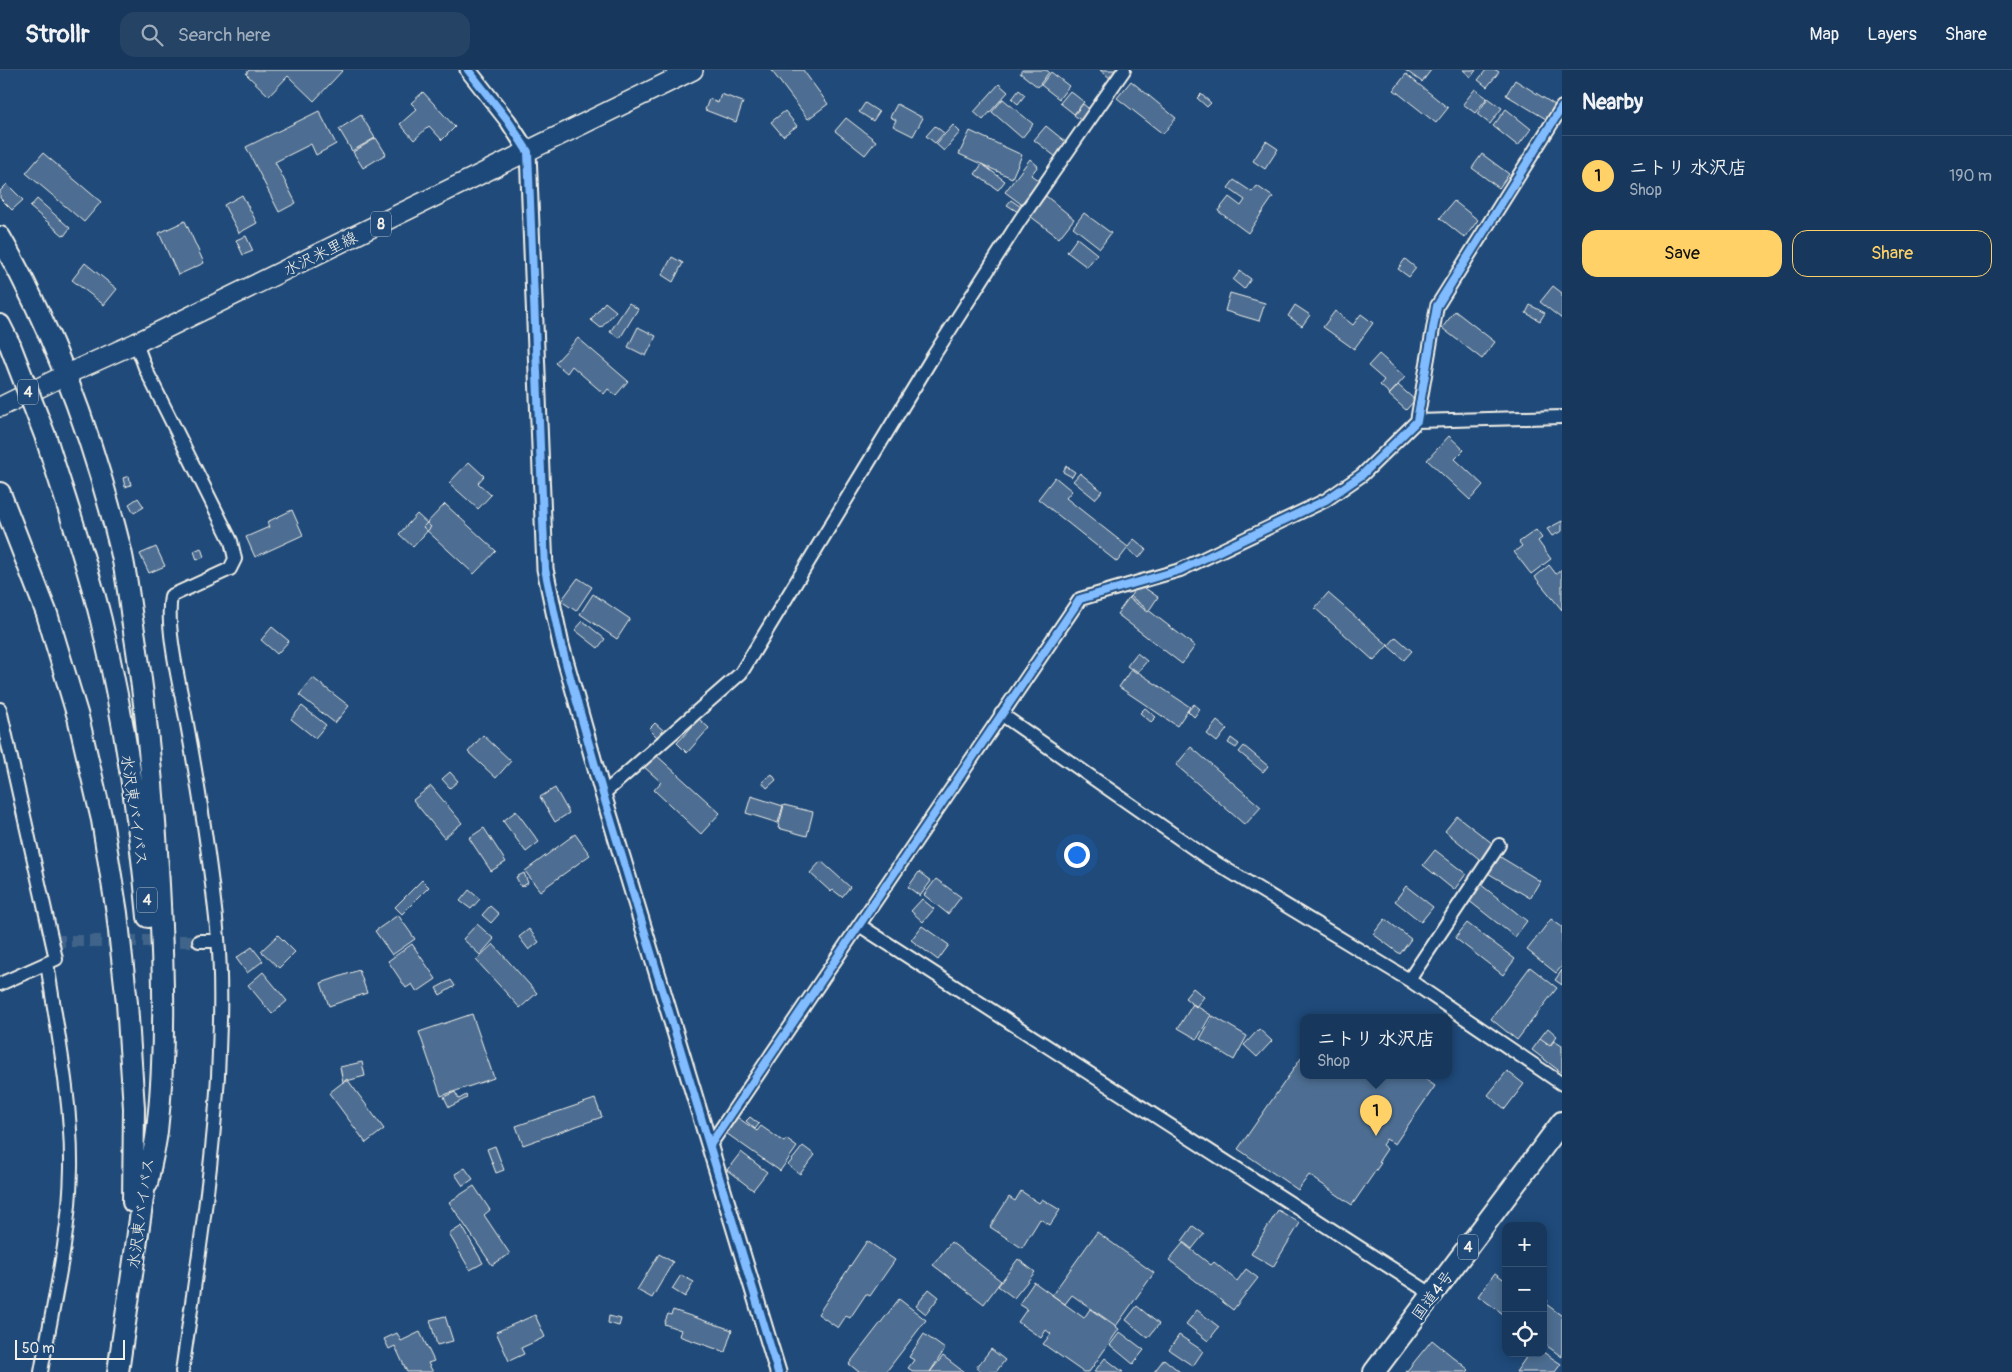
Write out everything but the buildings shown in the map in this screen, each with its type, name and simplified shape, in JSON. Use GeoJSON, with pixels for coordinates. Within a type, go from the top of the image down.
{"type":"FeatureCollection","features":[{"type":"Feature","properties":{"kind":"highway"},"geometry":{"type":"LineString","coordinates":[[0,237],[42,317],[67,374],[97,466],[122,553],[138,649],[151,762],[164,960],[162,1059],[157,1132],[147,1184]]}},
{"type":"Feature","properties":{"kind":"highway","name":"水沢東バイパス"},"geometry":{"type":"LineString","coordinates":[[0,325],[10,345],[46,438],[101,619],[123,725],[141,840],[152,954],[154,1067],[147,1184],[118,1372]]}},
{"type":"Feature","properties":{"kind":"highway"},"geometry":{"type":"LineString","coordinates":[[0,493],[47,614],[78,716],[105,839],[117,913],[127,1003],[134,1108],[131,1279]]}},
{"type":"Feature","properties":{"kind":"highway","name":"国道4号"},"geometry":{"type":"LineString","coordinates":[[1374,1372],[1562,1122]]}},
{"type":"Feature","properties":{"kind":"main road","name":"水沢米里線"},"geometry":{"type":"LineString","coordinates":[[0,407],[136,343],[693,70]]}},
{"type":"Feature","properties":{"kind":"street"},"geometry":{"type":"LineString","coordinates":[[468,70],[508,121],[528,152],[545,569],[561,646],[603,794],[778,1372]]}},
{"type":"Feature","properties":{"kind":"street"},"geometry":{"type":"LineString","coordinates":[[603,794],[741,673],[932,358],[1020,220],[1124,70]]}},
{"type":"Feature","properties":{"kind":"street"},"geometry":{"type":"LineString","coordinates":[[710,1145],[1080,598],[1180,570],[1326,500],[1362,476],[1417,420],[1437,306],[1562,106]]}},
{"type":"Feature","properties":{"kind":"street"},"geometry":{"type":"LineString","coordinates":[[136,343],[146,370],[231,541],[235,558],[230,569],[171,596],[169,607],[208,850],[218,940],[221,1014],[216,1108],[203,1226],[182,1372]]}},
{"type":"Feature","properties":{"kind":"street"},"geometry":{"type":"LineString","coordinates":[[1417,420],[1562,417]]}},
{"type":"Feature","properties":{"kind":"street"},"geometry":{"type":"LineString","coordinates":[[0,709],[54,941],[56,959],[0,984]]}},
{"type":"Feature","properties":{"kind":"street"},"geometry":{"type":"LineString","coordinates":[[1000,714],[1206,857],[1409,980],[1562,1084]]}},
{"type":"Feature","properties":{"kind":"street"},"geometry":{"type":"LineString","coordinates":[[1409,980],[1499,846]]}},
{"type":"Feature","properties":{"kind":"street"},"geometry":{"type":"LineString","coordinates":[[859,925],[1433,1295]]}},
{"type":"Feature","properties":{"kind":"street"},"geometry":{"type":"LineString","coordinates":[[199,941],[218,940]]}},
{"type":"Feature","properties":{"kind":"street"},"geometry":{"type":"LineString","coordinates":[[41,1372],[61,1263],[71,1168],[67,1104],[47,964]]}},
{"type":"Feature","properties":{"kind":"tunnel"},"geometry":{"type":"LineString","coordinates":[[53,941],[199,941]]}},
{"type":"Feature","properties":{"kind":"cycle path"},"geometry":{"type":"LineString","coordinates":[[468,70],[508,121],[528,152],[545,569],[561,645],[603,794],[778,1372]]}},
{"type":"Feature","properties":{"kind":"cycle path"},"geometry":{"type":"LineString","coordinates":[[710,1145],[1080,599],[1180,570],[1326,500],[1362,475],[1417,421],[1437,306],[1562,107]]}},
{"type":"Feature","properties":{"kind":"place","name":"ニトリ 水沢店"},"geometry":{"type":"Point","coordinates":[1376,1136]}}]}
